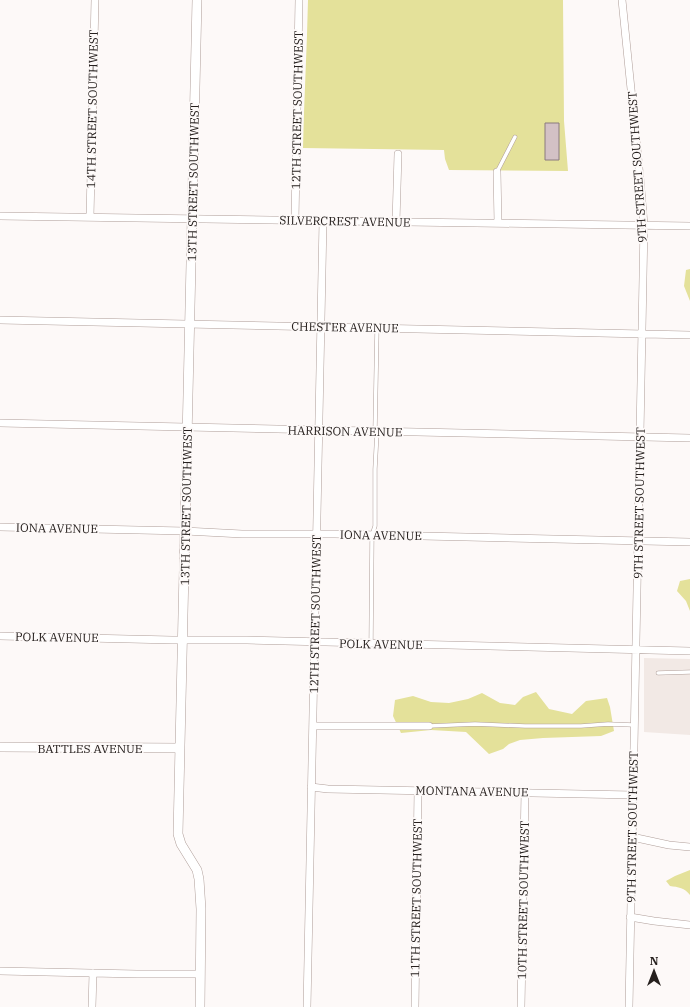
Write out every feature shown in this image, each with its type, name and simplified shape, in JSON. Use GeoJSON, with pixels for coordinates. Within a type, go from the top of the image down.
{"type":"FeatureCollection","features":[{"type":"Feature","properties":{"kind":"street","name":"14TH STREET SOUTHWEST"},"geometry":{"type":"LineString","coordinates":[[90,217],[94,0]]}},
{"type":"Feature","properties":{"kind":"street","name":"13TH STREET SOUTHWEST"},"geometry":{"type":"LineString","coordinates":[[197,0],[178,834],[181,844],[197,870],[199,879],[201,909],[200,1007]]}},
{"type":"Feature","properties":{"kind":"street","name":"12TH STREET SOUTHWEST"},"geometry":{"type":"LineString","coordinates":[[295,220],[299,0]]}},
{"type":"Feature","properties":{"kind":"street","name":"9TH STREET SOUTHWEST"},"geometry":{"type":"LineString","coordinates":[[622,0],[644,225],[628,1007]]}},
{"type":"Feature","properties":{"kind":"street"},"geometry":{"type":"LineString","coordinates":[[396,222],[398,154]]}},
{"type":"Feature","properties":{"kind":"street"},"geometry":{"type":"LineString","coordinates":[[497,172],[498,223]]}},
{"type":"Feature","properties":{"kind":"street","name":"SILVERCREST AVENUE"},"geometry":{"type":"LineString","coordinates":[[0,216],[690,226]]}},
{"type":"Feature","properties":{"kind":"street","name":"12TH STREET SOUTHWEST"},"geometry":{"type":"LineString","coordinates":[[307,1007],[323,221]]}},
{"type":"Feature","properties":{"kind":"street","name":"CHESTER AVENUE"},"geometry":{"type":"LineString","coordinates":[[0,320],[690,335]]}},
{"type":"Feature","properties":{"kind":"street","name":"HARRISON AVENUE"},"geometry":{"type":"LineString","coordinates":[[0,423],[690,438]]}},
{"type":"Feature","properties":{"kind":"street","name":"IONA AVENUE"},"geometry":{"type":"LineString","coordinates":[[0,527],[185,531],[242,534],[316,534],[690,542]]}},
{"type":"Feature","properties":{"kind":"street","name":"POLK AVENUE"},"geometry":{"type":"LineString","coordinates":[[0,636],[247,640],[690,651]]}},
{"type":"Feature","properties":{"kind":"street"},"geometry":{"type":"LineString","coordinates":[[312,726],[429,726]]}},
{"type":"Feature","properties":{"kind":"street","name":"BATTLES AVENUE"},"geometry":{"type":"LineString","coordinates":[[0,747],[180,748]]}},
{"type":"Feature","properties":{"kind":"street","name":"MONTANA AVENUE"},"geometry":{"type":"LineString","coordinates":[[311,787],[335,789],[632,795]]}},
{"type":"Feature","properties":{"kind":"street","name":"11TH STREET SOUTHWEST"},"geometry":{"type":"LineString","coordinates":[[415,1007],[418,790]]}},
{"type":"Feature","properties":{"kind":"street","name":"10TH STREET SOUTHWEST"},"geometry":{"type":"LineString","coordinates":[[522,1007],[526,792]]}},
{"type":"Feature","properties":{"kind":"street"},"geometry":{"type":"LineString","coordinates":[[632,837],[670,845],[690,847]]}},
{"type":"Feature","properties":{"kind":"street"},"geometry":{"type":"LineString","coordinates":[[630,917],[690,925]]}},
{"type":"Feature","properties":{"kind":"street"},"geometry":{"type":"LineString","coordinates":[[0,971],[200,974]]}},
{"type":"Feature","properties":{"kind":"street"},"geometry":{"type":"LineString","coordinates":[[92,1007],[93,973]]}},
{"type":"Feature","properties":{"kind":"lane"},"geometry":{"type":"LineString","coordinates":[[497,172],[516,137]]}},
{"type":"Feature","properties":{"kind":"lane"},"geometry":{"type":"LineString","coordinates":[[371,644],[377,328]]}},
{"type":"Feature","properties":{"kind":"lane"},"geometry":{"type":"LineString","coordinates":[[658,673],[690,672]]}},
{"type":"Feature","properties":{"kind":"lane"},"geometry":{"type":"LineString","coordinates":[[429,726],[475,724],[525,726],[581,726],[608,724],[634,725]]}},
{"type":"Feature","properties":{"kind":"shaded area"},"geometry":{"type":"Polygon","coordinates":[[[308,0],[563,0],[564,121],[568,171],[449,170],[445,159],[444,150],[303,148],[308,0]]]}},
{"type":"Feature","properties":{"kind":"shaded area"},"geometry":{"type":"Polygon","coordinates":[[[690,269],[690,301],[684,286],[686,270],[690,269]]]}},
{"type":"Feature","properties":{"kind":"shaded area"},"geometry":{"type":"Polygon","coordinates":[[[690,579],[690,611],[686,601],[677,591],[680,581],[690,579]]]}},
{"type":"Feature","properties":{"kind":"shaded area"},"geometry":{"type":"Polygon","coordinates":[[[644,658],[690,659],[690,735],[644,732],[644,658]]]}},
{"type":"Feature","properties":{"kind":"shaded area"},"geometry":{"type":"Polygon","coordinates":[[[536,692],[549,709],[572,714],[586,701],[607,698],[614,731],[601,736],[520,740],[509,744],[503,749],[489,754],[466,732],[431,730],[401,733],[393,716],[395,700],[413,696],[431,702],[449,703],[468,699],[482,693],[500,703],[515,705],[523,697],[536,692]]]}},
{"type":"Feature","properties":{"kind":"shaded area"},"geometry":{"type":"Polygon","coordinates":[[[690,870],[690,895],[684,889],[670,886],[666,881],[675,876],[690,870]]]}},
{"type":"Feature","properties":{"kind":"building"},"geometry":{"type":"Polygon","coordinates":[[[545,123],[559,123],[559,160],[545,160],[545,123]]]}}]}
